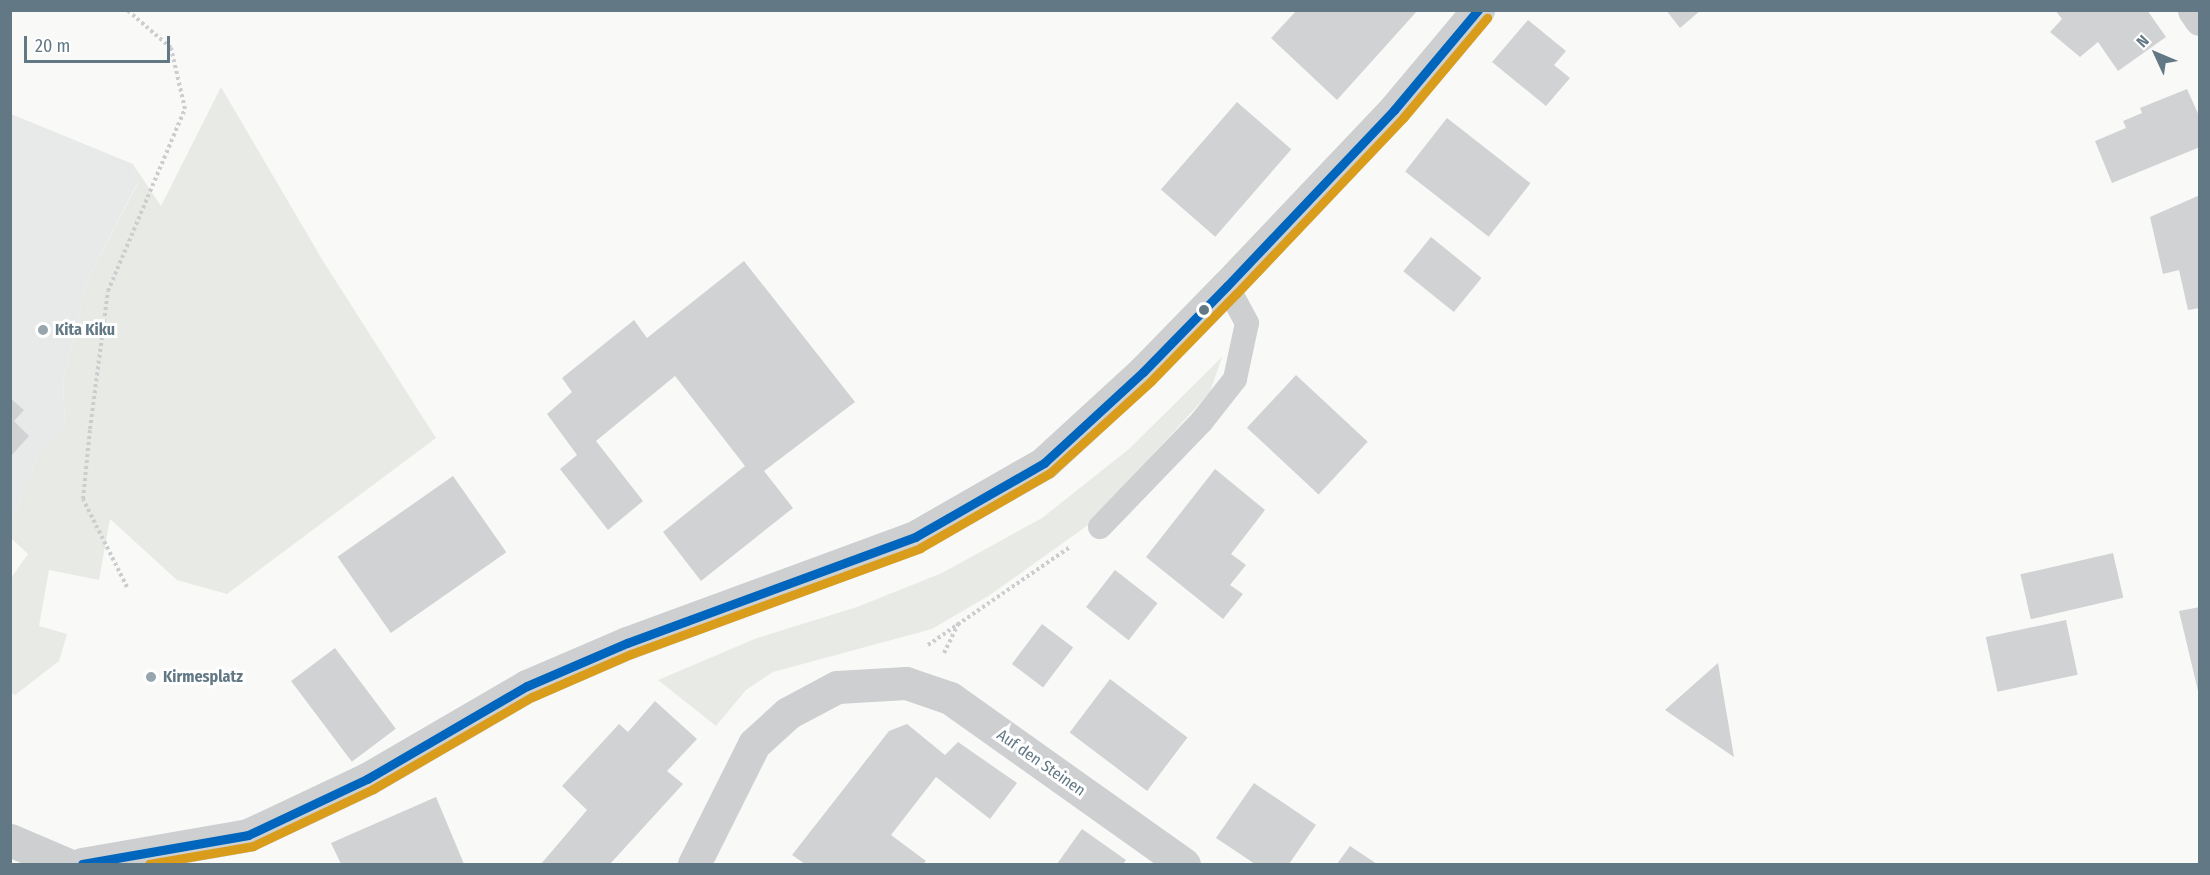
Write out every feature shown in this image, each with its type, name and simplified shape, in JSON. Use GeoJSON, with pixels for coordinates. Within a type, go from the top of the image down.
{"type":"FeatureCollection","features":[{"type":"Feature","properties":{"kind":"street"},"geometry":{"type":"LineString","coordinates":[[82,864],[248,835],[367,779],[527,686],[627,643],[915,537],[1044,463],[1143,372],[1227,286],[1394,110],[1478,10]]}},
{"type":"Feature","properties":{"kind":"street"},"geometry":{"type":"LineString","coordinates":[[2194,10],[2199,20]]}},
{"type":"Feature","properties":{"kind":"street","name":"Auf den Steinen"},"geometry":{"type":"LineString","coordinates":[[694,864],[754,744],[788,713],[837,687],[906,684],[950,698],[1184,864]]}},
{"type":"Feature","properties":{"kind":"street"},"geometry":{"type":"LineString","coordinates":[[10,840],[66,864]]}},
{"type":"Feature","properties":{"kind":"lane"},"geometry":{"type":"LineString","coordinates":[[1100,527],[1202,421],[1235,379],[1247,323],[1227,286]]}},
{"type":"Feature","properties":{"kind":"path"},"geometry":{"type":"LineString","coordinates":[[127,10],[171,48],[185,109],[108,291],[90,429],[83,499],[127,587]]}},
{"type":"Feature","properties":{"kind":"path"},"geometry":{"type":"LineString","coordinates":[[932,641],[1100,527]]}},
{"type":"Feature","properties":{"kind":"path"},"geometry":{"type":"LineString","coordinates":[[942,656],[960,621]]}},
{"type":"Feature","properties":{"kind":"shaded area"},"geometry":{"type":"Polygon","coordinates":[[[221,87],[323,261],[436,438],[227,594],[177,580],[110,519],[99,580],[49,570],[39,626],[67,634],[59,661],[15,695],[11,693],[11,578],[28,554],[11,538],[11,518],[17,511],[37,456],[65,424],[63,381],[87,280],[138,183],[133,164],[161,206],[221,87]]]}},
{"type":"Feature","properties":{"kind":"shaded area","name":"Kita Kiku"},"geometry":{"type":"Polygon","coordinates":[[[11,114],[133,164],[138,182],[87,280],[63,381],[65,424],[37,456],[17,511],[11,518],[11,114]]]}},
{"type":"Feature","properties":{"kind":"shaded area"},"geometry":{"type":"Polygon","coordinates":[[[1222,357],[1210,392],[1091,523],[990,595],[932,629],[773,672],[746,690],[716,726],[658,680],[757,638],[857,607],[942,573],[1042,518],[1129,449],[1222,357]]]}},
{"type":"Feature","properties":{"kind":"building"},"geometry":{"type":"Polygon","coordinates":[[[1297,10],[1418,10],[1337,100],[1271,38],[1297,10]]]}},
{"type":"Feature","properties":{"kind":"building"},"geometry":{"type":"Polygon","coordinates":[[[1666,10],[1701,10],[1680,28],[1666,10]]]}},
{"type":"Feature","properties":{"kind":"building"},"geometry":{"type":"Polygon","coordinates":[[[2055,10],[2147,10],[2166,37],[2118,71],[2098,42],[2080,57],[2050,32],[2062,19],[2055,10]]]}},
{"type":"Feature","properties":{"kind":"building"},"geometry":{"type":"Polygon","coordinates":[[[1528,20],[1566,51],[1554,65],[1570,78],[1546,106],[1492,62],[1528,20]]]}},
{"type":"Feature","properties":{"kind":"building"},"geometry":{"type":"Polygon","coordinates":[[[2187,89],[2200,118],[2200,147],[2112,183],[2095,141],[2126,128],[2123,121],[2142,113],[2140,108],[2187,89]]]}},
{"type":"Feature","properties":{"kind":"building"},"geometry":{"type":"Polygon","coordinates":[[[1237,102],[1291,149],[1215,237],[1161,190],[1237,102]]]}},
{"type":"Feature","properties":{"kind":"building"},"geometry":{"type":"Polygon","coordinates":[[[1447,118],[1531,183],[1489,237],[1405,172],[1447,118]]]}},
{"type":"Feature","properties":{"kind":"building"},"geometry":{"type":"Polygon","coordinates":[[[2200,195],[2200,308],[2188,310],[2179,270],[2163,274],[2150,217],[2200,195]]]}},
{"type":"Feature","properties":{"kind":"building"},"geometry":{"type":"Polygon","coordinates":[[[1431,237],[1482,278],[1454,312],[1403,271],[1431,237]]]}},
{"type":"Feature","properties":{"kind":"building"},"geometry":{"type":"Polygon","coordinates":[[[744,261],[855,402],[764,471],[793,508],[701,581],[663,532],[745,466],[675,376],[596,441],[643,501],[608,530],[560,469],[577,455],[547,414],[572,392],[562,378],[634,320],[647,338],[744,261]]]}},
{"type":"Feature","properties":{"kind":"building"},"geometry":{"type":"Polygon","coordinates":[[[1296,375],[1368,442],[1319,494],[1247,428],[1296,375]]]}},
{"type":"Feature","properties":{"kind":"building"},"geometry":{"type":"Polygon","coordinates":[[[10,398],[24,410],[14,421],[29,436],[10,457],[10,398]]]}},
{"type":"Feature","properties":{"kind":"building"},"geometry":{"type":"Polygon","coordinates":[[[1215,469],[1265,510],[1231,554],[1246,565],[1230,585],[1243,594],[1223,619],[1146,557],[1215,469]]]}},
{"type":"Feature","properties":{"kind":"building"},"geometry":{"type":"Polygon","coordinates":[[[453,476],[506,552],[391,633],[337,557],[453,476]]]}},
{"type":"Feature","properties":{"kind":"building"},"geometry":{"type":"Polygon","coordinates":[[[2113,553],[2123,598],[2031,619],[2020,574],[2113,553]]]}},
{"type":"Feature","properties":{"kind":"building"},"geometry":{"type":"Polygon","coordinates":[[[1115,570],[1158,603],[1129,640],[1086,607],[1115,570]]]}},
{"type":"Feature","properties":{"kind":"building"},"geometry":{"type":"Polygon","coordinates":[[[2200,607],[2200,695],[2199,695],[2179,611],[2200,607]]]}},
{"type":"Feature","properties":{"kind":"building"},"geometry":{"type":"Polygon","coordinates":[[[2066,620],[2078,675],[1997,692],[1986,637],[2066,620]]]}},
{"type":"Feature","properties":{"kind":"building"},"geometry":{"type":"Polygon","coordinates":[[[1042,624],[1073,647],[1043,687],[1012,664],[1042,624]]]}},
{"type":"Feature","properties":{"kind":"building"},"geometry":{"type":"Polygon","coordinates":[[[335,648],[396,729],[352,762],[291,681],[335,648]]]}},
{"type":"Feature","properties":{"kind":"building"},"geometry":{"type":"Polygon","coordinates":[[[1718,663],[1734,757],[1665,710],[1718,663]]]}},
{"type":"Feature","properties":{"kind":"building"},"geometry":{"type":"Polygon","coordinates":[[[1110,679],[1187,737],[1147,791],[1070,733],[1110,679]]]}},
{"type":"Feature","properties":{"kind":"building"},"geometry":{"type":"Polygon","coordinates":[[[655,701],[697,739],[667,771],[683,784],[610,864],[541,864],[587,810],[562,786],[619,724],[628,732],[655,701]]]}},
{"type":"Feature","properties":{"kind":"building"},"geometry":{"type":"Polygon","coordinates":[[[907,724],[945,755],[958,742],[1017,783],[990,819],[936,777],[891,835],[926,861],[923,864],[805,864],[792,855],[889,731],[907,724]]]}},
{"type":"Feature","properties":{"kind":"building"},"geometry":{"type":"Polygon","coordinates":[[[1254,783],[1316,825],[1289,864],[1255,864],[1216,838],[1254,783]]]}},
{"type":"Feature","properties":{"kind":"building"},"geometry":{"type":"Polygon","coordinates":[[[436,797],[464,864],[341,864],[331,843],[436,797]]]}},
{"type":"Feature","properties":{"kind":"building"},"geometry":{"type":"Polygon","coordinates":[[[1082,829],[1126,860],[1123,864],[1057,864],[1082,829]]]}},
{"type":"Feature","properties":{"kind":"building"},"geometry":{"type":"Polygon","coordinates":[[[1350,846],[1377,864],[1337,864],[1350,846]]]}},
{"type":"Feature","properties":{"kind":"transit line"},"geometry":{"type":"LineString","coordinates":[[82,864],[248,835],[367,779],[527,686],[627,643],[915,537],[1044,463],[1143,372],[1227,286],[1394,110],[1478,10]]}},
{"type":"Feature","properties":{"kind":"transit line"},"geometry":{"type":"LineString","coordinates":[[149,864],[253,846],[373,789],[532,697],[631,654],[920,548],[1050,473],[1151,381],[1236,294],[1403,118],[1487,18]]}},
{"type":"Feature","properties":{"kind":"place","name":"Kita Kiku"},"geometry":{"type":"Point","coordinates":[43,330]}},
{"type":"Feature","properties":{"kind":"place","name":"Kirmesplatz"},"geometry":{"type":"Point","coordinates":[151,677]}}]}
